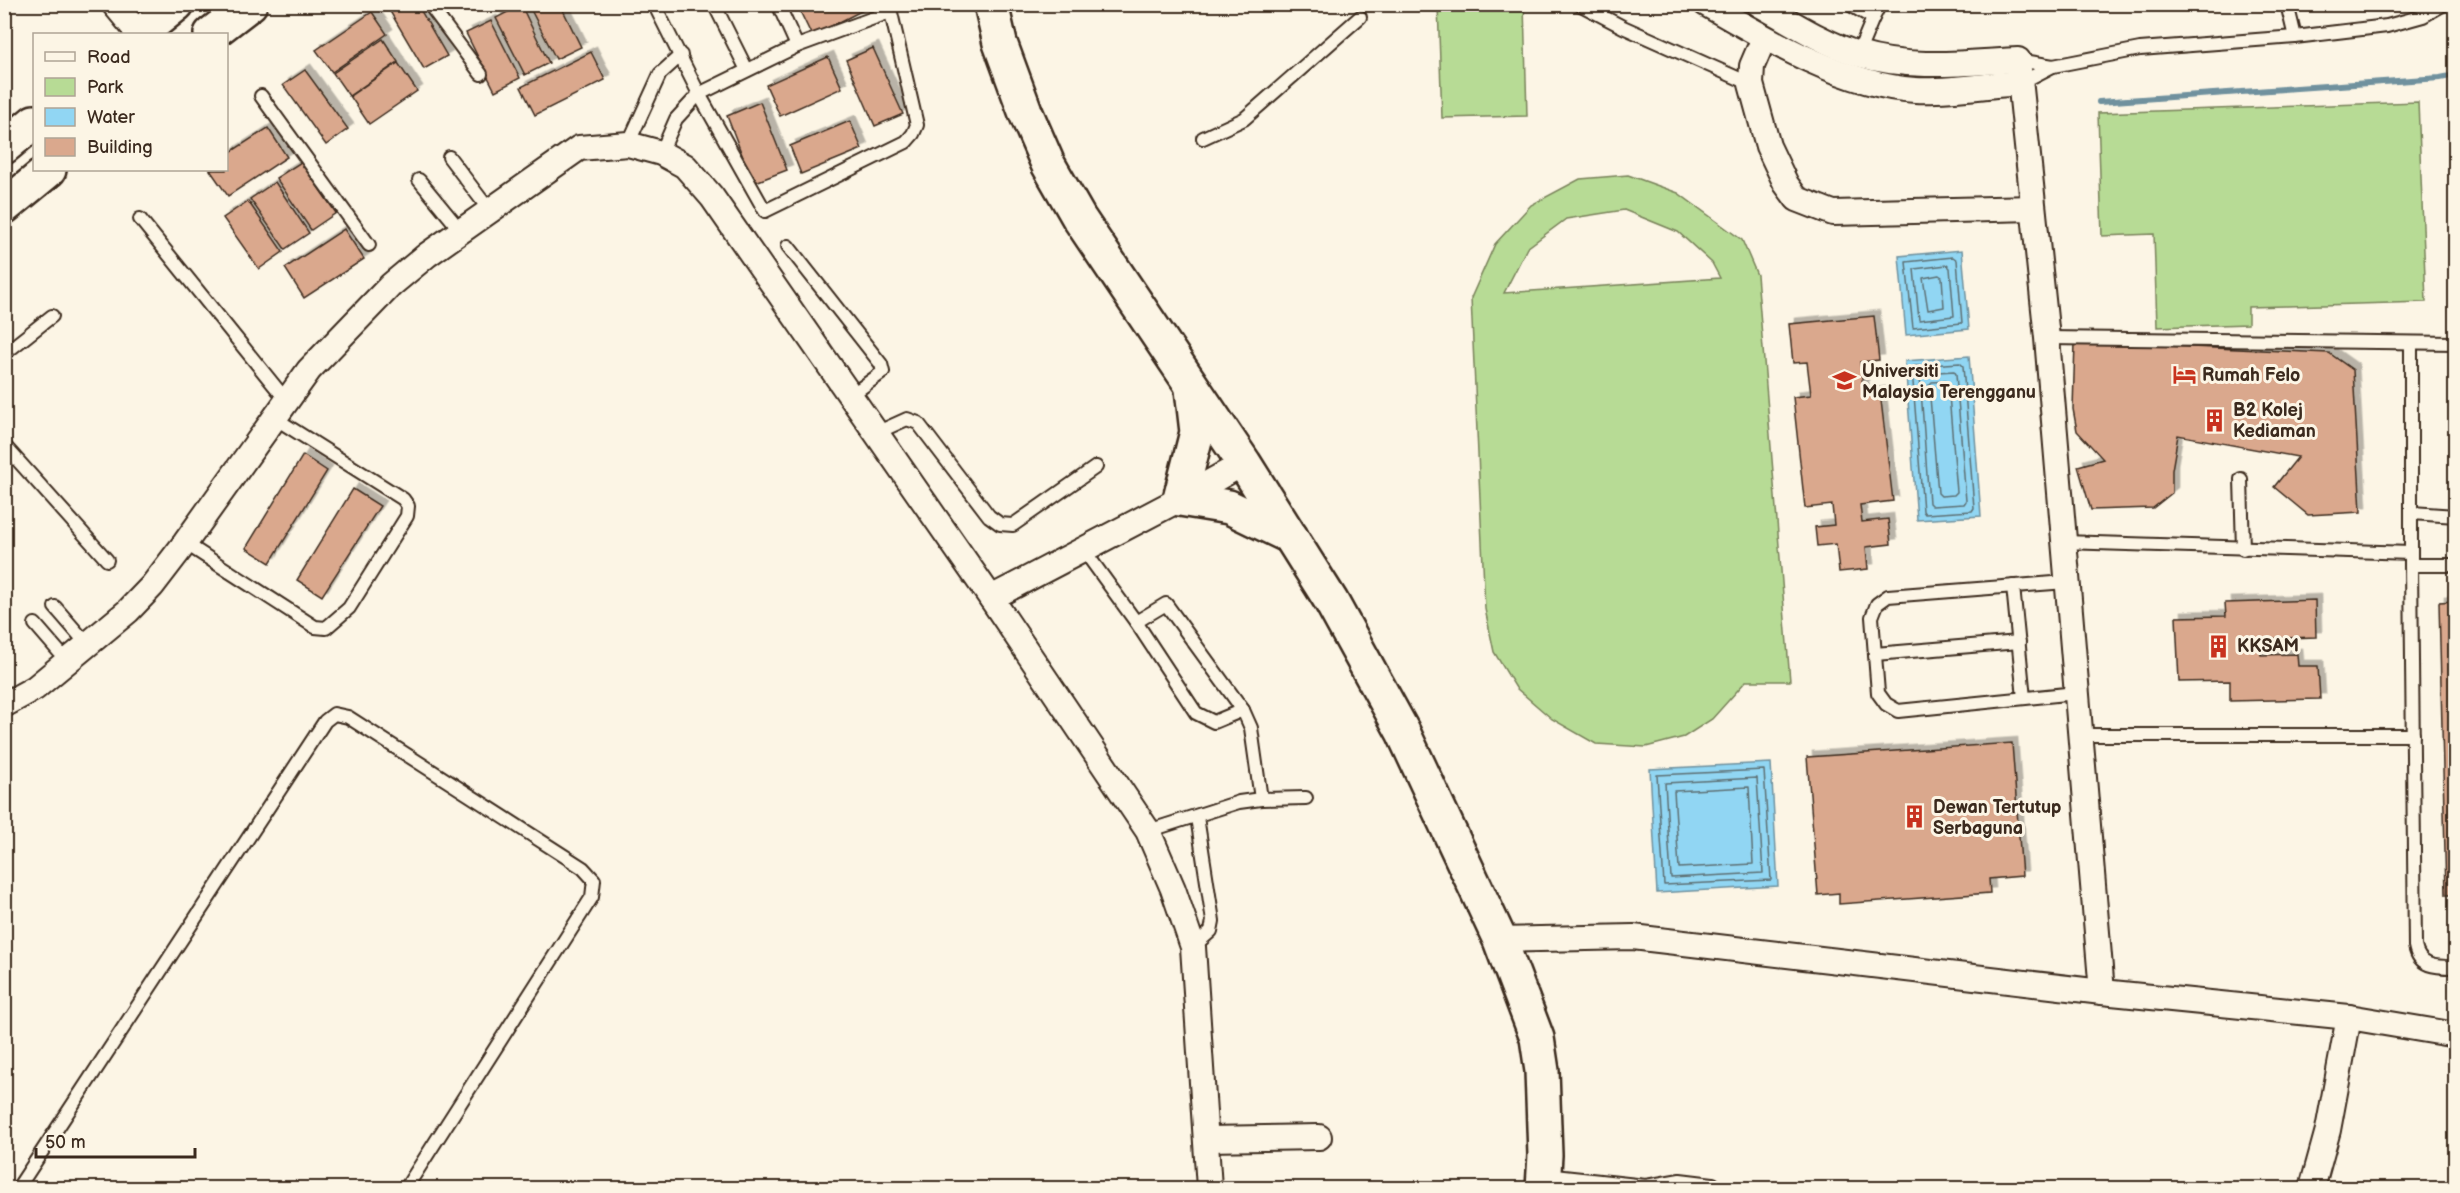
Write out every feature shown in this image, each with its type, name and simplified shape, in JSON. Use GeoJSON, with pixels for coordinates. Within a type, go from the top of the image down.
{"type":"FeatureCollection","features":[{"type":"Feature","properties":{"kind":"main road"},"geometry":{"type":"LineString","coordinates":[[141,33],[177,4]]}},
{"type":"Feature","properties":{"kind":"main road"},"geometry":{"type":"LineString","coordinates":[[212,33],[250,4]]}},
{"type":"Feature","properties":{"kind":"main road"},"geometry":{"type":"LineString","coordinates":[[991,4],[1000,43],[1025,111],[1048,164],[1079,218],[1293,537],[1332,601],[1403,732],[1500,940],[1537,1038],[1542,1071],[1543,1181]]}},
{"type":"Feature","properties":{"kind":"main road"},"geometry":{"type":"LineString","coordinates":[[4,147],[33,123]]}},
{"type":"Feature","properties":{"kind":"main road"},"geometry":{"type":"LineString","coordinates":[[4,207],[48,171]]}},
{"type":"Feature","properties":{"kind":"main road"},"geometry":{"type":"LineString","coordinates":[[1191,383],[1197,432],[1180,499],[1230,507],[1293,537]]}},
{"type":"Feature","properties":{"kind":"street"},"geometry":{"type":"LineString","coordinates":[[114,4],[139,33]]}},
{"type":"Feature","properties":{"kind":"street"},"geometry":{"type":"LineString","coordinates":[[1706,4],[1764,38],[1852,77],[1888,87],[1917,90],[2019,71]]}},
{"type":"Feature","properties":{"kind":"street"},"geometry":{"type":"LineString","coordinates":[[1759,4],[1827,42],[1858,54],[1900,64],[2019,71]]}},
{"type":"Feature","properties":{"kind":"street"},"geometry":{"type":"LineString","coordinates":[[1764,38],[1752,66],[1751,84],[1766,139],[1786,184],[1797,200],[1833,213],[2033,208]]}},
{"type":"Feature","properties":{"kind":"street"},"geometry":{"type":"LineString","coordinates":[[2019,71],[2046,338],[2102,992]]}},
{"type":"Feature","properties":{"kind":"street"},"geometry":{"type":"LineString","coordinates":[[4,705],[35,688],[128,611],[152,586],[309,370],[391,285],[461,231],[579,148],[628,144],[661,153],[685,166],[712,197],[991,598],[1148,831],[1173,889],[1193,947],[1209,1188]]}},
{"type":"Feature","properties":{"kind":"street"},"geometry":{"type":"LineString","coordinates":[[991,598],[1244,463]]}},
{"type":"Feature","properties":{"kind":"street"},"geometry":{"type":"LineString","coordinates":[[1500,940],[1633,937],[2102,992],[2349,1017],[2456,1035]]}},
{"type":"Feature","properties":{"kind":"street"},"geometry":{"type":"LineString","coordinates":[[2312,1188],[2328,1130],[2349,1017]]}},
{"type":"Feature","properties":{"kind":"street"},"geometry":{"type":"LineString","coordinates":[[1207,1139],[1319,1137]]}},
{"type":"Feature","properties":{"kind":"lane"},"geometry":{"type":"LineString","coordinates":[[429,4],[481,74]]}},
{"type":"Feature","properties":{"kind":"lane"},"geometry":{"type":"LineString","coordinates":[[654,4],[699,94],[765,211],[906,142],[913,135],[917,125],[890,8],[797,46],[699,94],[676,119],[661,153]]}},
{"type":"Feature","properties":{"kind":"lane"},"geometry":{"type":"LineString","coordinates":[[714,4],[747,70]]}},
{"type":"Feature","properties":{"kind":"lane"},"geometry":{"type":"LineString","coordinates":[[778,4],[797,46]]}},
{"type":"Feature","properties":{"kind":"lane"},"geometry":{"type":"LineString","coordinates":[[1579,4],[1623,27],[1751,84]]}},
{"type":"Feature","properties":{"kind":"lane"},"geometry":{"type":"LineString","coordinates":[[1849,4],[1873,18]]}},
{"type":"Feature","properties":{"kind":"lane"},"geometry":{"type":"LineString","coordinates":[[1858,54],[1880,4]]}},
{"type":"Feature","properties":{"kind":"lane"},"geometry":{"type":"LineString","coordinates":[[2287,4],[2295,37]]}},
{"type":"Feature","properties":{"kind":"lane"},"geometry":{"type":"LineString","coordinates":[[2019,71],[2140,49],[2295,37],[2387,26],[2423,16],[2444,4]]}},
{"type":"Feature","properties":{"kind":"lane"},"geometry":{"type":"LineString","coordinates":[[1203,138],[1244,119],[1360,17]]}},
{"type":"Feature","properties":{"kind":"lane"},"geometry":{"type":"LineString","coordinates":[[628,144],[660,74],[681,55]]}},
{"type":"Feature","properties":{"kind":"lane"},"geometry":{"type":"LineString","coordinates":[[2019,71],[2053,66]]}},
{"type":"Feature","properties":{"kind":"lane"},"geometry":{"type":"LineString","coordinates":[[261,96],[369,245]]}},
{"type":"Feature","properties":{"kind":"lane"},"geometry":{"type":"LineString","coordinates":[[449,157],[490,211]]}},
{"type":"Feature","properties":{"kind":"lane"},"geometry":{"type":"LineString","coordinates":[[419,180],[461,231]]}},
{"type":"Feature","properties":{"kind":"lane"},"geometry":{"type":"LineString","coordinates":[[140,219],[280,409],[403,499],[408,506],[407,516],[349,608],[326,628],[315,627],[185,543]]}},
{"type":"Feature","properties":{"kind":"lane"},"geometry":{"type":"LineString","coordinates":[[788,246],[881,364],[883,372],[850,396]]}},
{"type":"Feature","properties":{"kind":"lane"},"geometry":{"type":"LineString","coordinates":[[4,354],[52,315]]}},
{"type":"Feature","properties":{"kind":"lane"},"geometry":{"type":"LineString","coordinates":[[2046,338],[2456,343]]}},
{"type":"Feature","properties":{"kind":"lane"},"geometry":{"type":"LineString","coordinates":[[2411,343],[2415,946],[2416,956],[2423,963],[2434,967],[2456,967]]}},
{"type":"Feature","properties":{"kind":"lane"},"geometry":{"type":"LineString","coordinates":[[876,433],[907,419],[918,423],[989,516],[1000,524],[1013,525],[1096,467]]}},
{"type":"Feature","properties":{"kind":"lane"},"geometry":{"type":"LineString","coordinates":[[4,445],[107,560]]}},
{"type":"Feature","properties":{"kind":"lane"},"geometry":{"type":"LineString","coordinates":[[2241,479],[2243,549]]}},
{"type":"Feature","properties":{"kind":"lane"},"geometry":{"type":"LineString","coordinates":[[2412,513],[2456,516]]}},
{"type":"Feature","properties":{"kind":"lane"},"geometry":{"type":"LineString","coordinates":[[2063,543],[2243,549],[2411,559],[2456,565]]}},
{"type":"Feature","properties":{"kind":"lane"},"geometry":{"type":"LineString","coordinates":[[1083,549],[1136,622],[1196,713],[1214,722],[1244,710]]}},
{"type":"Feature","properties":{"kind":"lane"},"geometry":{"type":"LineString","coordinates":[[2066,582],[1888,596],[1877,604],[1872,617],[1878,693],[1886,704],[1898,711],[2076,693]]}},
{"type":"Feature","properties":{"kind":"lane"},"geometry":{"type":"LineString","coordinates":[[2013,586],[2024,698]]}},
{"type":"Feature","properties":{"kind":"lane"},"geometry":{"type":"LineString","coordinates":[[1136,622],[1166,604],[1244,710],[1251,728],[1261,799]]}},
{"type":"Feature","properties":{"kind":"lane"},"geometry":{"type":"LineString","coordinates":[[55,607],[87,644]]}},
{"type":"Feature","properties":{"kind":"lane"},"geometry":{"type":"LineString","coordinates":[[34,624],[67,661]]}},
{"type":"Feature","properties":{"kind":"lane"},"geometry":{"type":"LineString","coordinates":[[1875,654],[2019,642]]}},
{"type":"Feature","properties":{"kind":"lane"},"geometry":{"type":"LineString","coordinates":[[18,1188],[325,721],[334,714],[348,717],[584,868],[594,880],[592,897],[406,1188]]}},
{"type":"Feature","properties":{"kind":"lane"},"geometry":{"type":"LineString","coordinates":[[2080,735],[2413,735]]}},
{"type":"Feature","properties":{"kind":"lane"},"geometry":{"type":"LineString","coordinates":[[1148,831],[1239,802],[1306,798]]}},
{"type":"Feature","properties":{"kind":"lane"},"geometry":{"type":"LineString","coordinates":[[1193,947],[1210,932],[1213,921],[1197,817]]}},
{"type":"Feature","properties":{"kind":"lane"},"geometry":{"type":"LineString","coordinates":[[1543,1181],[1646,1186],[1680,1180],[1713,1184]]}},
{"type":"Feature","properties":{"kind":"green space"},"geometry":{"type":"Polygon","coordinates":[[[1438,5],[1524,5],[1527,116],[1442,118],[1438,5]]]}},
{"type":"Feature","properties":{"kind":"green space"},"geometry":{"type":"Polygon","coordinates":[[[2418,102],[2426,302],[2248,307],[2248,324],[2157,327],[2154,234],[2102,236],[2098,113],[2418,102]]]}},
{"type":"Feature","properties":{"kind":"green space"},"geometry":{"type":"Polygon","coordinates":[[[1628,175],[1678,193],[1742,240],[1757,275],[1790,681],[1746,681],[1712,719],[1684,737],[1646,747],[1596,744],[1552,719],[1516,688],[1494,652],[1485,609],[1471,298],[1495,244],[1531,205],[1580,179],[1628,175]],[[1624,210],[1566,219],[1527,248],[1504,293],[1720,278],[1712,263],[1678,232],[1624,210]]]}},
{"type":"Feature","properties":{"kind":"water"},"geometry":{"type":"Polygon","coordinates":[[[1962,250],[1969,329],[1906,335],[1899,256],[1962,250]]]}},
{"type":"Feature","properties":{"kind":"water"},"geometry":{"type":"Polygon","coordinates":[[[1969,356],[1981,516],[1917,520],[1905,361],[1969,356]]]}},
{"type":"Feature","properties":{"kind":"water"},"geometry":{"type":"Polygon","coordinates":[[[1771,763],[1778,886],[1657,893],[1650,769],[1771,763]]]}},
{"type":"Feature","properties":{"kind":"building"},"geometry":{"type":"Polygon","coordinates":[[[394,4],[417,4],[447,56],[424,69],[388,8],[394,4]]]}},
{"type":"Feature","properties":{"kind":"building"},"geometry":{"type":"Polygon","coordinates":[[[463,4],[484,4],[467,13],[463,4]]]}},
{"type":"Feature","properties":{"kind":"building"},"geometry":{"type":"Polygon","coordinates":[[[528,4],[560,4],[581,47],[556,59],[528,4]]]}},
{"type":"Feature","properties":{"kind":"building"},"geometry":{"type":"Polygon","coordinates":[[[803,4],[875,4],[812,36],[798,7],[803,4]]]}},
{"type":"Feature","properties":{"kind":"building"},"geometry":{"type":"Polygon","coordinates":[[[521,5],[549,63],[525,75],[496,18],[521,5]]]}},
{"type":"Feature","properties":{"kind":"building"},"geometry":{"type":"Polygon","coordinates":[[[372,12],[387,34],[332,72],[316,50],[372,12]]]}},
{"type":"Feature","properties":{"kind":"building"},"geometry":{"type":"Polygon","coordinates":[[[491,21],[520,78],[495,91],[466,33],[491,21]]]}},
{"type":"Feature","properties":{"kind":"building"},"geometry":{"type":"Polygon","coordinates":[[[383,39],[398,62],[349,96],[333,73],[383,39]]]}},
{"type":"Feature","properties":{"kind":"building"},"geometry":{"type":"Polygon","coordinates":[[[873,48],[903,114],[875,126],[846,60],[873,48]]]}},
{"type":"Feature","properties":{"kind":"building"},"geometry":{"type":"Polygon","coordinates":[[[591,52],[605,80],[535,115],[521,87],[591,52]]]}},
{"type":"Feature","properties":{"kind":"building"},"geometry":{"type":"Polygon","coordinates":[[[828,57],[842,88],[780,116],[766,85],[828,57]]]}},
{"type":"Feature","properties":{"kind":"building"},"geometry":{"type":"Polygon","coordinates":[[[398,63],[417,91],[369,124],[350,96],[398,63]]]}},
{"type":"Feature","properties":{"kind":"building"},"geometry":{"type":"Polygon","coordinates":[[[305,70],[348,129],[326,145],[283,85],[305,70]]]}},
{"type":"Feature","properties":{"kind":"building"},"geometry":{"type":"Polygon","coordinates":[[[760,102],[787,170],[753,183],[727,116],[760,102]]]}},
{"type":"Feature","properties":{"kind":"building"},"geometry":{"type":"Polygon","coordinates":[[[850,121],[862,149],[801,174],[790,146],[850,121]]]}},
{"type":"Feature","properties":{"kind":"building"},"geometry":{"type":"Polygon","coordinates":[[[268,128],[287,157],[228,196],[211,171],[228,171],[228,154],[268,128]]]}},
{"type":"Feature","properties":{"kind":"building"},"geometry":{"type":"Polygon","coordinates":[[[301,162],[336,213],[311,230],[276,178],[301,162]]]}},
{"type":"Feature","properties":{"kind":"building"},"geometry":{"type":"Polygon","coordinates":[[[275,182],[309,233],[285,249],[250,199],[275,182]]]}},
{"type":"Feature","properties":{"kind":"building"},"geometry":{"type":"Polygon","coordinates":[[[248,201],[283,252],[259,269],[223,218],[248,201]]]}},
{"type":"Feature","properties":{"kind":"building"},"geometry":{"type":"Polygon","coordinates":[[[344,229],[364,259],[304,298],[285,268],[344,229]]]}},
{"type":"Feature","properties":{"kind":"building"},"geometry":{"type":"Polygon","coordinates":[[[1874,316],[1879,360],[1860,362],[1864,394],[1880,392],[1893,501],[1860,505],[1862,522],[1888,519],[1891,544],[1866,547],[1868,569],[1839,572],[1836,544],[1817,546],[1815,527],[1834,525],[1832,505],[1805,508],[1793,397],[1811,395],[1807,362],[1793,363],[1789,324],[1874,316]]]}},
{"type":"Feature","properties":{"kind":"building","name":"B2 Kolej Kediaman"},"geometry":{"type":"Polygon","coordinates":[[[2075,342],[2329,353],[2353,370],[2361,512],[2308,515],[2274,487],[2298,457],[2178,435],[2172,470],[2172,493],[2153,508],[2091,510],[2078,466],[2103,459],[2077,431],[2073,409],[2075,342]]]}},
{"type":"Feature","properties":{"kind":"building"},"geometry":{"type":"Polygon","coordinates":[[[303,455],[327,471],[270,563],[246,548],[303,455]]]}},
{"type":"Feature","properties":{"kind":"building"},"geometry":{"type":"Polygon","coordinates":[[[353,489],[380,506],[322,596],[297,580],[353,489]]]}},
{"type":"Feature","properties":{"kind":"building","name":"KKSAM"},"geometry":{"type":"Polygon","coordinates":[[[2315,600],[2316,637],[2260,639],[2261,655],[2297,654],[2298,666],[2318,666],[2320,699],[2230,701],[2230,681],[2179,682],[2176,617],[2226,616],[2225,603],[2315,600]]]}},
{"type":"Feature","properties":{"kind":"building"},"geometry":{"type":"Polygon","coordinates":[[[2456,601],[2456,895],[2446,895],[2439,602],[2456,601]]]}},
{"type":"Feature","properties":{"kind":"building","name":"Dewan Tertutup Serbaguna"},"geometry":{"type":"Polygon","coordinates":[[[2012,743],[2022,876],[1989,879],[1990,893],[1839,904],[1839,893],[1818,895],[1807,757],[2012,743]]]}},
{"type":"Feature","properties":{"kind":"waterway"},"geometry":{"type":"LineString","coordinates":[[2099,102],[2456,75]]}},
{"type":"Feature","properties":{"kind":"place","name":"Rumah Felo"},"geometry":{"type":"Point","coordinates":[2184,375]}},
{"type":"Feature","properties":{"kind":"place","name":"Universiti Malaysia Terengganu"},"geometry":{"type":"Point","coordinates":[1844,381]}},
{"type":"Feature","properties":{"kind":"place","name":"B2 Kolej Kediaman"},"geometry":{"type":"Point","coordinates":[2215,420]}},
{"type":"Feature","properties":{"kind":"place","name":"KKSAM"},"geometry":{"type":"Point","coordinates":[2219,646]}},
{"type":"Feature","properties":{"kind":"place","name":"Dewan Tertutup Serbaguna"},"geometry":{"type":"Point","coordinates":[1915,817]}}]}
